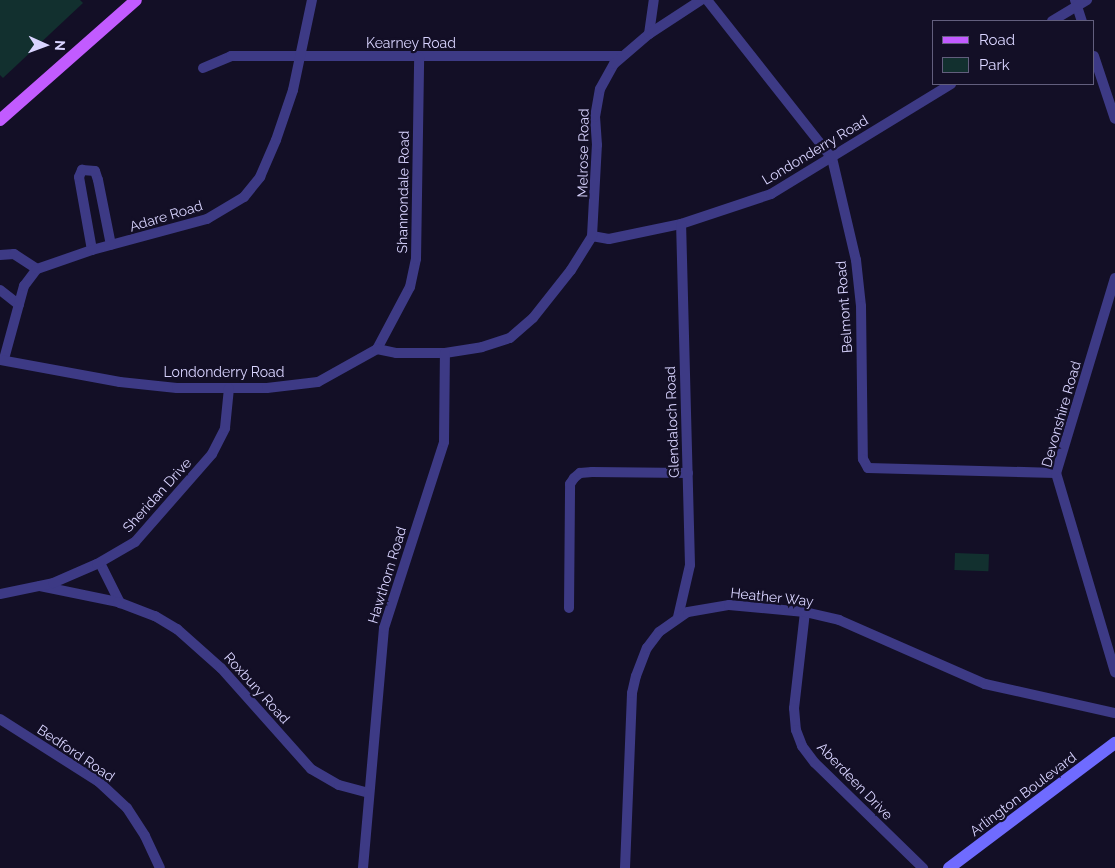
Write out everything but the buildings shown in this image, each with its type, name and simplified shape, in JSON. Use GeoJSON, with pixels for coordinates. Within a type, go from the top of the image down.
{"type":"FeatureCollection","features":[{"type":"Feature","properties":{"kind":"main road"},"geometry":{"type":"LineString","coordinates":[[0,120],[136,0]]}},
{"type":"Feature","properties":{"kind":"street","name":"Adare Road"},"geometry":{"type":"LineString","coordinates":[[37,269],[92,250],[207,219],[244,196],[260,177],[276,140],[292,90],[304,24],[312,0]]}},
{"type":"Feature","properties":{"kind":"street"},"geometry":{"type":"LineString","coordinates":[[649,34],[654,0]]}},
{"type":"Feature","properties":{"kind":"street","name":"Melrose Road"},"geometry":{"type":"LineString","coordinates":[[592,236],[597,144],[595,117],[600,89],[614,64],[622,56],[649,34],[701,0]]}},
{"type":"Feature","properties":{"kind":"street","name":"Belmont Road"},"geometry":{"type":"LineString","coordinates":[[707,0],[832,158],[856,260],[861,306],[863,459],[868,468],[1056,473]]}},
{"type":"Feature","properties":{"kind":"street"},"geometry":{"type":"LineString","coordinates":[[1053,20],[1076,3],[1087,0]]}},
{"type":"Feature","properties":{"kind":"street"},"geometry":{"type":"LineString","coordinates":[[1076,3],[1082,20]]}},
{"type":"Feature","properties":{"kind":"street","name":"Kearney Road"},"geometry":{"type":"LineString","coordinates":[[203,68],[231,56],[298,58],[622,56]]}},
{"type":"Feature","properties":{"kind":"street","name":"Shannondale Road"},"geometry":{"type":"LineString","coordinates":[[377,349],[410,287],[416,259],[420,57]]}},
{"type":"Feature","properties":{"kind":"street"},"geometry":{"type":"LineString","coordinates":[[1095,59],[1115,119]]}},
{"type":"Feature","properties":{"kind":"street","name":"Londonderry Road"},"geometry":{"type":"LineString","coordinates":[[592,236],[608,239],[681,224],[771,194],[949,85]]}},
{"type":"Feature","properties":{"kind":"street"},"geometry":{"type":"LineString","coordinates":[[92,250],[79,177],[82,170],[95,171],[111,245]]}},
{"type":"Feature","properties":{"kind":"street","name":"Glendaloch Road"},"geometry":{"type":"LineString","coordinates":[[678,617],[690,565],[681,224]]}},
{"type":"Feature","properties":{"kind":"street"},"geometry":{"type":"LineString","coordinates":[[377,349],[396,353],[446,353],[510,338],[533,318],[571,270],[592,236]]}},
{"type":"Feature","properties":{"kind":"street"},"geometry":{"type":"LineString","coordinates":[[0,255],[14,254],[37,269],[24,286],[2,360]]}},
{"type":"Feature","properties":{"kind":"street","name":"Devonshire Road"},"geometry":{"type":"LineString","coordinates":[[1115,278],[1056,473],[1115,672]]}},
{"type":"Feature","properties":{"kind":"street"},"geometry":{"type":"LineString","coordinates":[[0,290],[19,305]]}},
{"type":"Feature","properties":{"kind":"street","name":"Londonderry Road"},"geometry":{"type":"LineString","coordinates":[[2,360],[120,382],[229,388],[267,388],[318,382],[377,349]]}},
{"type":"Feature","properties":{"kind":"street","name":"Hawthorn Road"},"geometry":{"type":"LineString","coordinates":[[363,868],[384,628],[444,442],[446,353]]}},
{"type":"Feature","properties":{"kind":"street","name":"Sheridan Drive"},"geometry":{"type":"LineString","coordinates":[[0,594],[40,586],[100,563],[135,542],[212,454],[225,428],[229,388]]}},
{"type":"Feature","properties":{"kind":"street"},"geometry":{"type":"LineString","coordinates":[[569,608],[570,484],[574,478],[580,473],[592,472],[688,473]]}},
{"type":"Feature","properties":{"kind":"street"},"geometry":{"type":"LineString","coordinates":[[100,563],[120,603]]}},
{"type":"Feature","properties":{"kind":"street","name":"Roxbury Road"},"geometry":{"type":"LineString","coordinates":[[40,586],[120,603],[155,616],[197,644],[311,768],[339,785],[369,793]]}},
{"type":"Feature","properties":{"kind":"street","name":"Heather Way"},"geometry":{"type":"LineString","coordinates":[[625,868],[632,693],[647,648],[659,632],[678,617],[707,606],[729,605],[805,612],[838,620],[985,684],[1115,713]]}},
{"type":"Feature","properties":{"kind":"street","name":"Aberdeen Drive"},"geometry":{"type":"LineString","coordinates":[[805,612],[794,708],[796,730],[802,746],[815,763],[923,868]]}},
{"type":"Feature","properties":{"kind":"street","name":"Bedford Road"},"geometry":{"type":"LineString","coordinates":[[0,719],[100,782],[127,808],[145,836],[160,868]]}},
{"type":"Feature","properties":{"kind":"street","name":"Arlington Boulevard"},"geometry":{"type":"LineString","coordinates":[[949,868],[1115,743]]}},
{"type":"Feature","properties":{"kind":"green space"},"geometry":{"type":"Polygon","coordinates":[[[0,0],[80,0],[83,3],[3,78],[0,75],[0,0]]]}},
{"type":"Feature","properties":{"kind":"green space"},"geometry":{"type":"Polygon","coordinates":[[[955,553],[989,554],[988,571],[954,570],[955,553]]]}}]}
